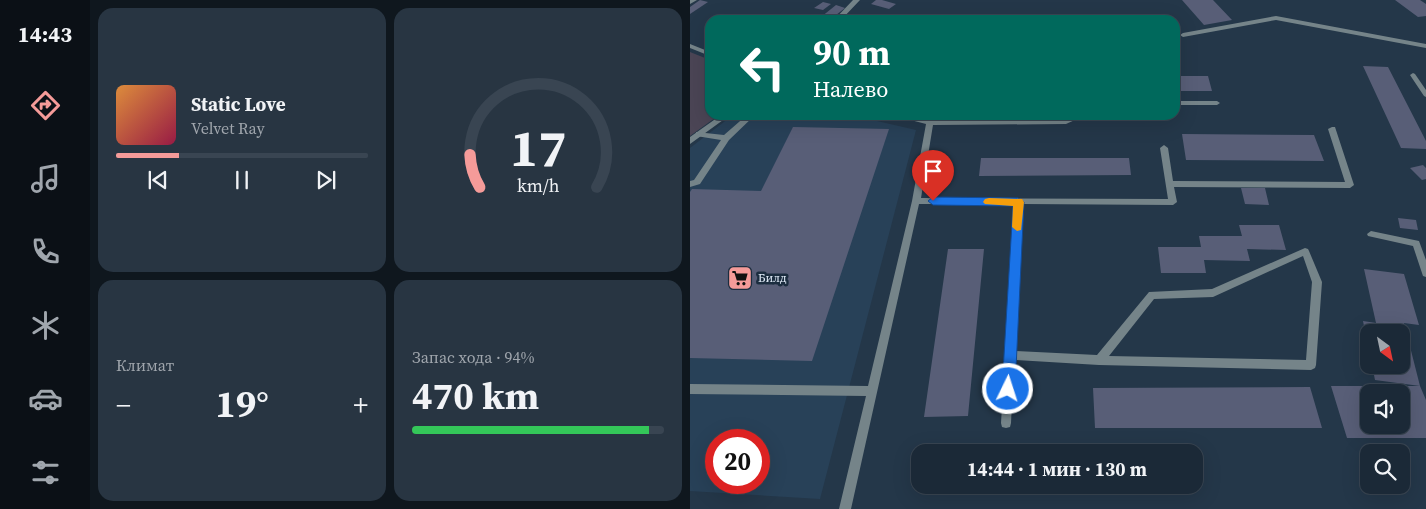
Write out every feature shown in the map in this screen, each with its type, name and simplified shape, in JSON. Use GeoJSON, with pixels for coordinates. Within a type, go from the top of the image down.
{"type":"FeatureCollection","features":[{"type":"Feature","properties":{"kind":"street"},"geometry":{"type":"LineString","coordinates":[[842,15],[857,0]]}},
{"type":"Feature","properties":{"kind":"street"},"geometry":{"type":"LineString","coordinates":[[690,140],[719,120]]}},
{"type":"Feature","properties":{"kind":"lane"},"geometry":{"type":"LineString","coordinates":[[690,2],[694,0]]}},
{"type":"Feature","properties":{"kind":"lane"},"geometry":{"type":"LineString","coordinates":[[1183,34],[1276,18],[1426,46]]}},
{"type":"Feature","properties":{"kind":"lane"},"geometry":{"type":"LineString","coordinates":[[690,46],[705,52]]}},
{"type":"Feature","properties":{"kind":"lane"},"geometry":{"type":"LineString","coordinates":[[1413,75],[1426,95]]}},
{"type":"Feature","properties":{"kind":"lane"},"geometry":{"type":"LineString","coordinates":[[1180,103],[1217,103]]}},
{"type":"Feature","properties":{"kind":"lane"},"geometry":{"type":"LineString","coordinates":[[690,184],[697,182],[726,138],[746,120]]}},
{"type":"Feature","properties":{"kind":"lane"},"geometry":{"type":"LineString","coordinates":[[922,120],[930,122],[1066,122],[1071,120]]}},
{"type":"Feature","properties":{"kind":"lane"},"geometry":{"type":"LineString","coordinates":[[845,509],[916,201],[930,122]]}},
{"type":"Feature","properties":{"kind":"lane"},"geometry":{"type":"LineString","coordinates":[[1170,184],[1350,186],[1332,129]]}},
{"type":"Feature","properties":{"kind":"lane"},"geometry":{"type":"LineString","coordinates":[[699,134],[726,138]]}},
{"type":"Feature","properties":{"kind":"lane"},"geometry":{"type":"LineString","coordinates":[[916,201],[1173,202],[1164,148]]}},
{"type":"Feature","properties":{"kind":"lane"},"geometry":{"type":"LineString","coordinates":[[1006,423],[1018,202]]}},
{"type":"Feature","properties":{"kind":"lane"},"geometry":{"type":"LineString","coordinates":[[1371,234],[1416,242],[1426,273]]}},
{"type":"Feature","properties":{"kind":"lane"},"geometry":{"type":"LineString","coordinates":[[1011,355],[1099,360],[1311,365],[1317,282],[1304,251],[1213,293],[1152,295],[1099,360]]}},
{"type":"Feature","properties":{"kind":"lane"},"geometry":{"type":"LineString","coordinates":[[690,389],[871,391]]}},
{"type":"Feature","properties":{"kind":"shaded area"},"geometry":{"type":"Polygon","coordinates":[[[690,52],[705,58],[705,120],[712,120],[690,136],[690,52]]]}},
{"type":"Feature","properties":{"kind":"shaded area"},"geometry":{"type":"Polygon","coordinates":[[[726,120],[873,120],[916,130],[820,499],[739,494],[770,494],[770,429],[705,429],[705,492],[690,491],[690,148],[726,120]]]}},
{"type":"Feature","properties":{"kind":"building"},"geometry":{"type":"Polygon","coordinates":[[[700,0],[708,2],[690,14],[690,7],[700,0]]]}},
{"type":"Feature","properties":{"kind":"building"},"geometry":{"type":"Polygon","coordinates":[[[876,0],[896,4],[889,9],[871,4],[876,0]]]}},
{"type":"Feature","properties":{"kind":"building"},"geometry":{"type":"Polygon","coordinates":[[[1182,0],[1213,0],[1232,20],[1204,25],[1182,0]]]}},
{"type":"Feature","properties":{"kind":"building"},"geometry":{"type":"Polygon","coordinates":[[[1395,0],[1420,0],[1426,4],[1426,16],[1418,17],[1395,0]]]}},
{"type":"Feature","properties":{"kind":"building"},"geometry":{"type":"Polygon","coordinates":[[[823,2],[831,4],[823,10],[814,8],[823,2]]]}},
{"type":"Feature","properties":{"kind":"building"},"geometry":{"type":"Polygon","coordinates":[[[836,5],[845,8],[836,15],[824,15],[836,5]]]}},
{"type":"Feature","properties":{"kind":"building"},"geometry":{"type":"Polygon","coordinates":[[[1363,66],[1388,67],[1426,141],[1426,149],[1401,148],[1363,66]]]}},
{"type":"Feature","properties":{"kind":"building"},"geometry":{"type":"Polygon","coordinates":[[[1180,76],[1208,76],[1212,91],[1180,91],[1180,76]]]}},
{"type":"Feature","properties":{"kind":"building"},"geometry":{"type":"Polygon","coordinates":[[[793,127],[889,129],[812,361],[690,358],[690,192],[692,189],[761,191],[793,127]]]}},
{"type":"Feature","properties":{"kind":"building"},"geometry":{"type":"Polygon","coordinates":[[[1182,134],[1314,135],[1324,161],[1186,160],[1182,134]]]}},
{"type":"Feature","properties":{"kind":"building"},"geometry":{"type":"Polygon","coordinates":[[[981,158],[1129,158],[1131,175],[979,176],[981,158]]]}},
{"type":"Feature","properties":{"kind":"building"},"geometry":{"type":"Polygon","coordinates":[[[1423,165],[1426,168],[1426,179],[1422,180],[1410,168],[1423,165]]]}},
{"type":"Feature","properties":{"kind":"building"},"geometry":{"type":"Polygon","coordinates":[[[1241,188],[1265,188],[1269,205],[1245,204],[1241,188]]]}},
{"type":"Feature","properties":{"kind":"building"},"geometry":{"type":"Polygon","coordinates":[[[1398,218],[1416,220],[1418,230],[1400,228],[1398,218]]]}},
{"type":"Feature","properties":{"kind":"building"},"geometry":{"type":"Polygon","coordinates":[[[1239,225],[1279,225],[1286,250],[1247,249],[1250,261],[1204,260],[1206,273],[1161,273],[1158,247],[1201,247],[1199,236],[1242,236],[1239,225]]]}},
{"type":"Feature","properties":{"kind":"building"},"geometry":{"type":"Polygon","coordinates":[[[948,249],[984,249],[968,416],[924,417],[948,249]]]}},
{"type":"Feature","properties":{"kind":"building"},"geometry":{"type":"Polygon","coordinates":[[[1364,269],[1404,274],[1419,325],[1404,323],[1364,324],[1363,321],[1376,323],[1364,269]]]}},
{"type":"Feature","properties":{"kind":"building"},"geometry":{"type":"Polygon","coordinates":[[[1410,347],[1420,386],[1375,380],[1374,374],[1410,374],[1410,347]]]}},
{"type":"Feature","properties":{"kind":"building"},"geometry":{"type":"Polygon","coordinates":[[[1331,386],[1360,386],[1360,434],[1410,434],[1410,386],[1420,386],[1426,400],[1426,438],[1347,438],[1331,386]]]}},
{"type":"Feature","properties":{"kind":"building"},"geometry":{"type":"Polygon","coordinates":[[[1310,387],[1322,428],[1095,428],[1093,388],[1310,387]]]}},
{"type":"Feature","properties":{"kind":"slow traffic"},"geometry":{"type":"LineString","coordinates":[[989,202],[1018,202],[1017,227]]}},
{"type":"Feature","properties":{"kind":"place","name":"Билд"},"geometry":{"type":"Point","coordinates":[740,278]}},
{"type":"Feature","properties":{"kind":"route"},"geometry":{"type":"LineString","coordinates":[[933,201],[1018,202],[1008,389]]}}]}
